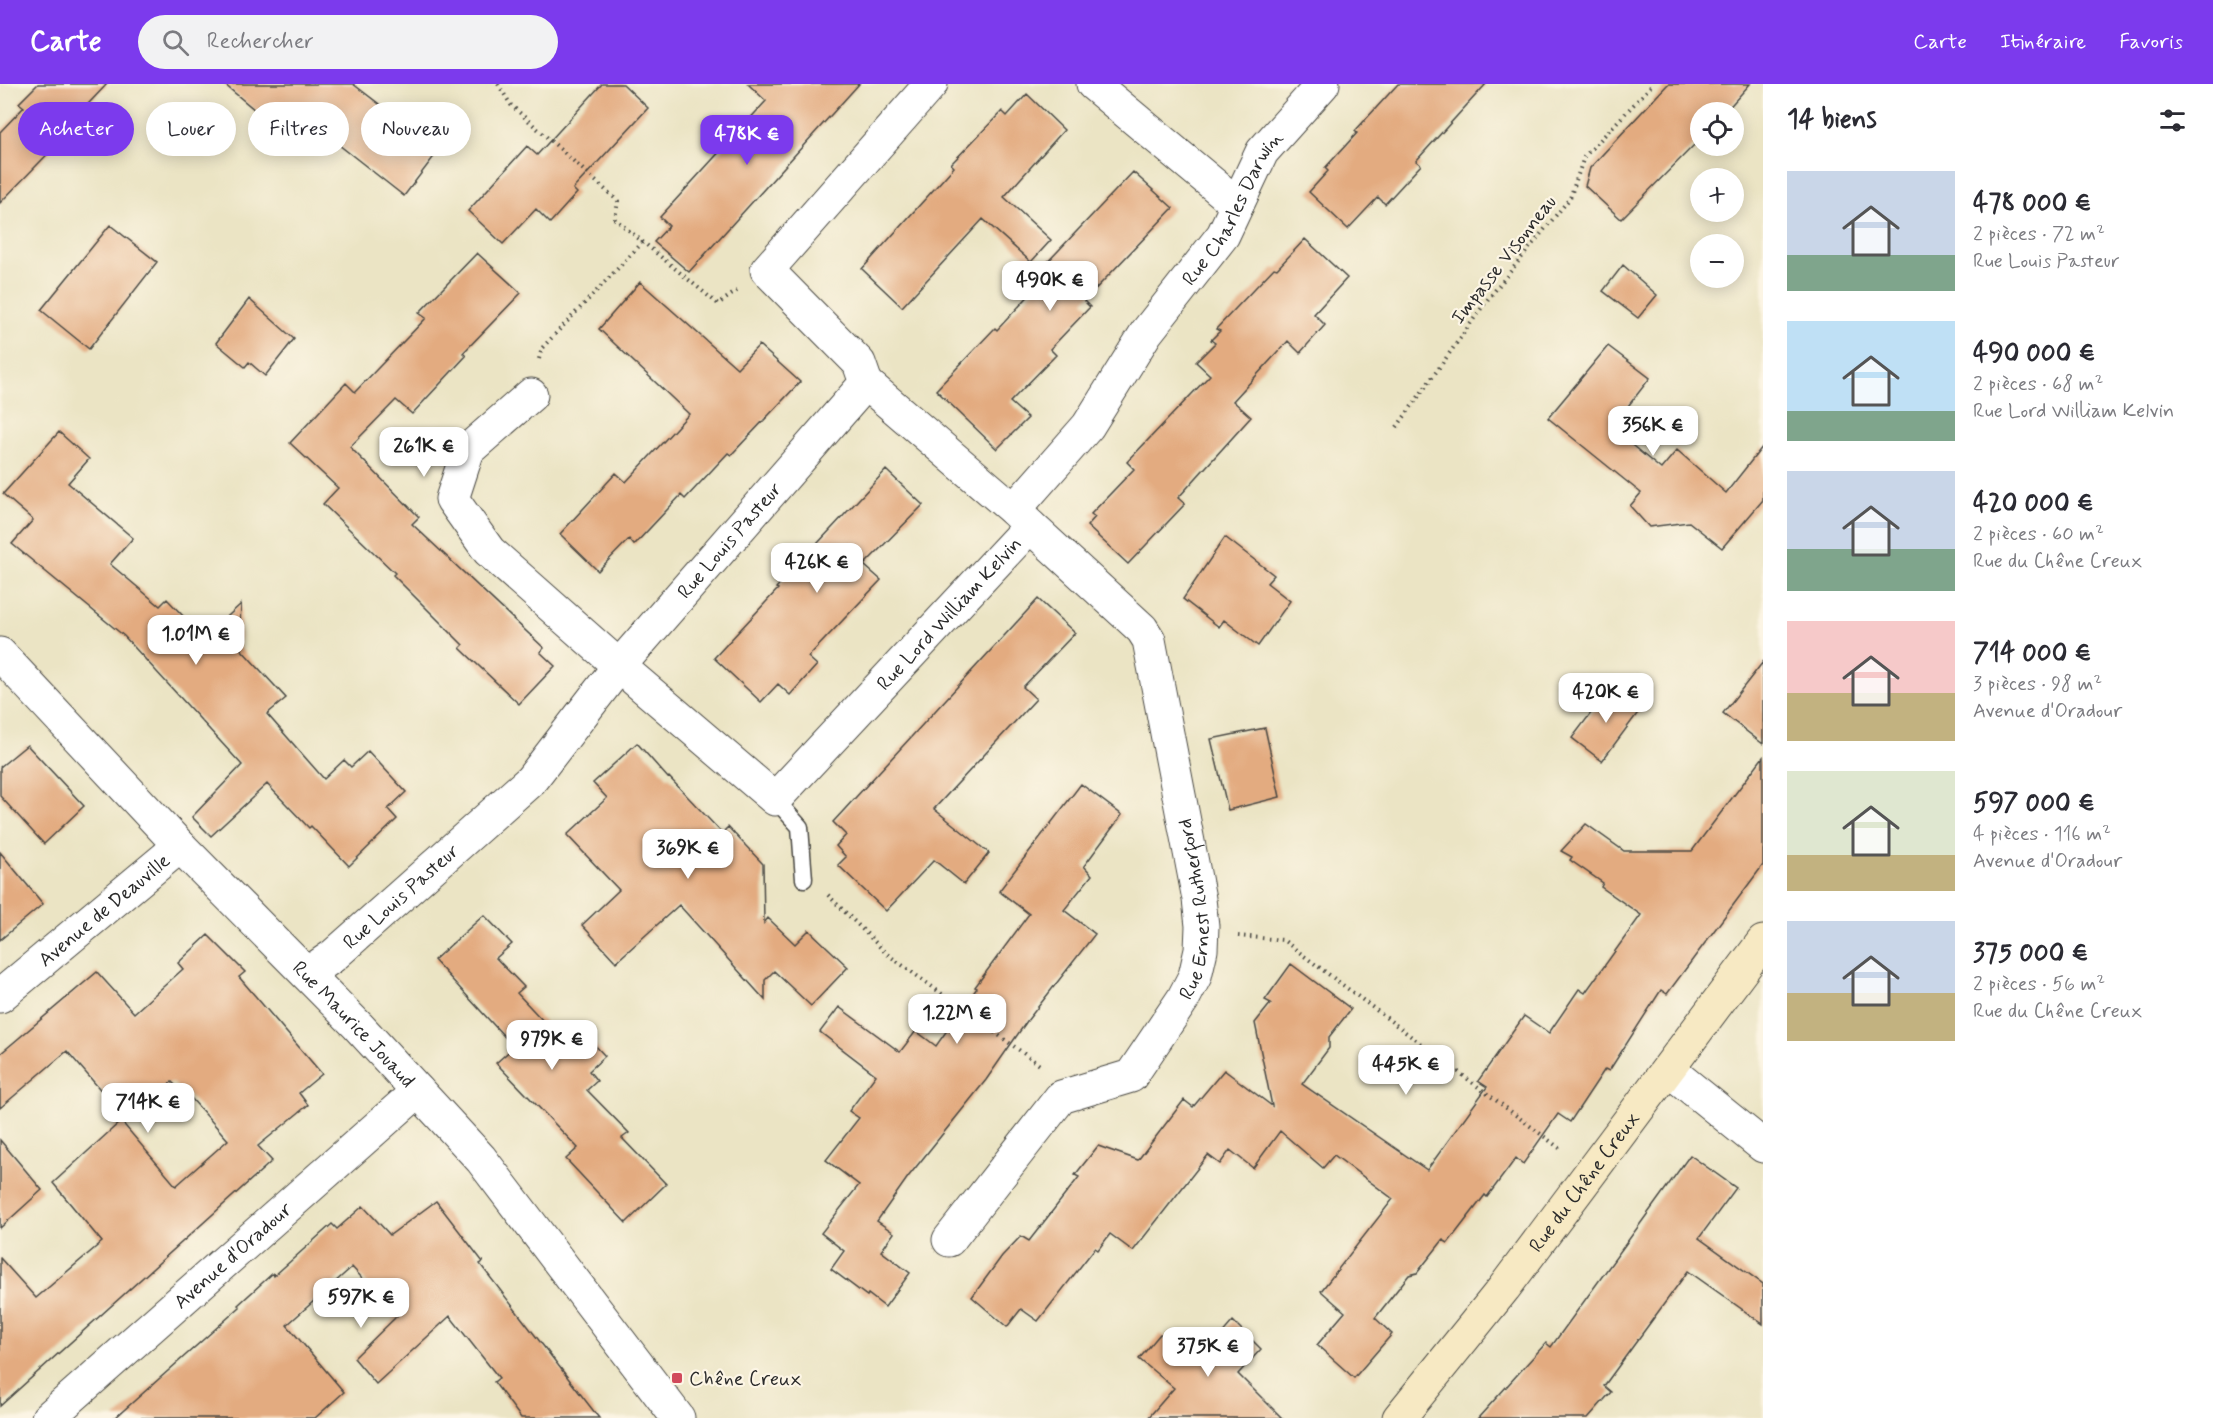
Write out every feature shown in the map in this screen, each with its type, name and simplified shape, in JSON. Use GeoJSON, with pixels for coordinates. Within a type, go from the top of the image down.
{"type":"FeatureCollection","features":[{"type":"Feature","properties":{"kind":"street"},"geometry":{"type":"LineString","coordinates":[[866,382],[859,363],[767,270],[931,84]]}},
{"type":"Feature","properties":{"kind":"street"},"geometry":{"type":"LineString","coordinates":[[1093,84],[1237,204]]}},
{"type":"Feature","properties":{"kind":"street","name":"Rue Charles Darwin"},"geometry":{"type":"LineString","coordinates":[[1146,333],[1223,235],[1262,152],[1323,84]]}},
{"type":"Feature","properties":{"kind":"street","name":"Rue Lord William Kelvin"},"geometry":{"type":"LineString","coordinates":[[775,799],[1022,518],[1088,426],[1146,333]]}},
{"type":"Feature","properties":{"kind":"street","name":"Rue Ernest Rutherford"},"geometry":{"type":"LineString","coordinates":[[866,382],[1022,518],[1142,629],[1149,640],[1199,899],[1201,950],[1195,976],[1183,999],[1131,1076],[1061,1097]]}},
{"type":"Feature","properties":{"kind":"street","name":"Rue Louis Pasteur"},"geometry":{"type":"LineString","coordinates":[[307,974],[333,956],[531,780],[619,666],[866,382]]}},
{"type":"Feature","properties":{"kind":"street"},"geometry":{"type":"LineString","coordinates":[[531,395],[468,450],[452,499],[489,550],[619,666],[775,799]]}},
{"type":"Feature","properties":{"kind":"street","name":"Rue Maurice Jouaud"},"geometry":{"type":"LineString","coordinates":[[0,654],[180,846],[307,974],[481,1159],[678,1418]]}},
{"type":"Feature","properties":{"kind":"street","name":"Avenue de Deauville"},"geometry":{"type":"LineString","coordinates":[[0,996],[180,846]]}},
{"type":"Feature","properties":{"kind":"street","name":"Rue du Chêne Creux"},"geometry":{"type":"LineString","coordinates":[[1399,1418],[1504,1288],[1763,942]]}},
{"type":"Feature","properties":{"kind":"street"},"geometry":{"type":"LineString","coordinates":[[1668,1070],[1763,1146]]}},
{"type":"Feature","properties":{"kind":"street","name":"Avenue d'Oradour"},"geometry":{"type":"LineString","coordinates":[[48,1418],[418,1091]]}},
{"type":"Feature","properties":{"kind":"street"},"geometry":{"type":"LineString","coordinates":[[949,1240],[1061,1097]]}},
{"type":"Feature","properties":{"kind":"lane"},"geometry":{"type":"LineString","coordinates":[[775,799],[800,827],[804,879]]}},
{"type":"Feature","properties":{"kind":"path"},"geometry":{"type":"LineString","coordinates":[[498,84],[512,105],[618,201],[615,219],[718,304],[767,270]]}},
{"type":"Feature","properties":{"kind":"path","name":"Impasse Visonneau"},"geometry":{"type":"LineString","coordinates":[[1396,427],[1488,299],[1570,198],[1584,157],[1653,84]]}},
{"type":"Feature","properties":{"kind":"path"},"geometry":{"type":"LineString","coordinates":[[531,395],[542,348],[644,242]]}},
{"type":"Feature","properties":{"kind":"path"},"geometry":{"type":"LineString","coordinates":[[804,879],[823,889],[887,954],[1043,1067],[1061,1097]]}},
{"type":"Feature","properties":{"kind":"path"},"geometry":{"type":"LineString","coordinates":[[1202,933],[1282,940],[1591,1173]]}},
{"type":"Feature","properties":{"kind":"building"},"geometry":{"type":"Polygon","coordinates":[[[38,84],[107,84],[90,102],[20,102],[38,84]]]}},
{"type":"Feature","properties":{"kind":"building"},"geometry":{"type":"Polygon","coordinates":[[[224,84],[353,84],[376,102],[361,102],[361,156],[434,156],[404,196],[349,153],[349,102],[248,102],[248,104],[224,84]]]}},
{"type":"Feature","properties":{"kind":"building"},"geometry":{"type":"Polygon","coordinates":[[[602,84],[623,84],[648,108],[573,189],[577,193],[550,223],[536,209],[503,244],[468,211],[527,146],[537,155],[602,84]]]}},
{"type":"Feature","properties":{"kind":"building"},"geometry":{"type":"Polygon","coordinates":[[[748,84],[859,84],[689,272],[654,242],[669,226],[660,217],[766,101],[748,84]]]}},
{"type":"Feature","properties":{"kind":"building"},"geometry":{"type":"Polygon","coordinates":[[[1398,84],[1486,84],[1416,161],[1421,165],[1385,204],[1378,197],[1348,229],[1309,192],[1328,171],[1325,168],[1357,133],[1355,131],[1398,84]]]}},
{"type":"Feature","properties":{"kind":"building"},"geometry":{"type":"Polygon","coordinates":[[[1668,84],[1750,84],[1734,102],[1690,102],[1690,149],[1621,219],[1585,186],[1590,168],[1668,84]]]}},
{"type":"Feature","properties":{"kind":"building"},"geometry":{"type":"Polygon","coordinates":[[[1027,94],[1064,130],[1004,197],[1051,240],[1031,262],[983,219],[902,307],[862,269],[954,167],[951,164],[1002,111],[1007,116],[1027,94]]]}},
{"type":"Feature","properties":{"kind":"building"},"geometry":{"type":"Polygon","coordinates":[[[18,113],[18,156],[46,156],[0,203],[0,132],[18,113]]]}},
{"type":"Feature","properties":{"kind":"building"},"geometry":{"type":"Polygon","coordinates":[[[1133,172],[1173,208],[1084,301],[1090,307],[1050,349],[1056,355],[1010,402],[1028,418],[997,449],[936,390],[995,328],[997,330],[1047,276],[1040,270],[1133,172]]]}},
{"type":"Feature","properties":{"kind":"building"},"geometry":{"type":"Polygon","coordinates":[[[110,225],[157,262],[89,349],[41,310],[110,225]]]}},
{"type":"Feature","properties":{"kind":"building"},"geometry":{"type":"Polygon","coordinates":[[[1305,239],[1347,278],[1314,314],[1325,325],[1300,353],[1288,341],[1233,401],[1251,417],[1178,498],[1185,504],[1128,564],[1087,526],[1095,517],[1091,514],[1134,469],[1127,462],[1210,375],[1196,362],[1215,343],[1211,340],[1220,331],[1216,329],[1305,239]]]}},
{"type":"Feature","properties":{"kind":"building"},"geometry":{"type":"Polygon","coordinates":[[[477,253],[521,293],[463,353],[466,356],[412,414],[396,400],[350,447],[419,517],[412,524],[544,648],[540,652],[555,666],[519,704],[460,648],[463,645],[393,575],[395,573],[323,504],[338,488],[290,443],[346,383],[355,392],[426,318],[419,313],[477,253]]]}},
{"type":"Feature","properties":{"kind":"building"},"geometry":{"type":"Polygon","coordinates":[[[1623,265],[1657,295],[1638,318],[1603,291],[1623,265]]]}},
{"type":"Feature","properties":{"kind":"building"},"geometry":{"type":"Polygon","coordinates":[[[640,282],[737,368],[759,345],[800,382],[731,455],[728,453],[685,499],[681,495],[634,545],[629,539],[598,571],[560,534],[616,473],[626,482],[689,414],[599,329],[640,282]]]}},
{"type":"Feature","properties":{"kind":"building"},"geometry":{"type":"Polygon","coordinates":[[[249,299],[294,339],[265,376],[249,362],[245,367],[216,343],[249,299]]]}},
{"type":"Feature","properties":{"kind":"building"},"geometry":{"type":"Polygon","coordinates":[[[1608,346],[1650,378],[1611,428],[1661,469],[1677,450],[1726,493],[1763,446],[1763,500],[1722,548],[1689,522],[1649,527],[1630,506],[1641,493],[1548,418],[1608,346]]]}},
{"type":"Feature","properties":{"kind":"building"},"geometry":{"type":"Polygon","coordinates":[[[59,432],[89,459],[68,483],[133,538],[110,564],[160,606],[167,599],[204,638],[241,604],[239,647],[286,698],[267,714],[324,779],[344,760],[351,767],[368,751],[406,792],[388,809],[397,819],[349,866],[267,784],[211,836],[192,817],[242,765],[124,636],[12,544],[33,520],[3,494],[59,432]]]}},
{"type":"Feature","properties":{"kind":"building"},"geometry":{"type":"Polygon","coordinates":[[[886,470],[923,505],[864,565],[881,580],[808,657],[817,665],[790,695],[778,684],[761,702],[714,658],[886,470]]]}},
{"type":"Feature","properties":{"kind":"building"},"geometry":{"type":"Polygon","coordinates":[[[1225,537],[1274,575],[1267,583],[1290,601],[1258,646],[1224,620],[1219,627],[1183,599],[1225,537]]]}},
{"type":"Feature","properties":{"kind":"building"},"geometry":{"type":"Polygon","coordinates":[[[1038,599],[1075,633],[1023,687],[1036,699],[934,809],[989,853],[964,884],[934,860],[886,911],[838,865],[846,857],[836,846],[846,835],[833,822],[1038,599]]]}},
{"type":"Feature","properties":{"kind":"building"},"geometry":{"type":"Polygon","coordinates":[[[1763,662],[1763,744],[1723,713],[1763,662]]]}},
{"type":"Feature","properties":{"kind":"building"},"geometry":{"type":"Polygon","coordinates":[[[1610,688],[1640,710],[1602,761],[1572,738],[1610,688]]]}},
{"type":"Feature","properties":{"kind":"building"},"geometry":{"type":"Polygon","coordinates":[[[1265,728],[1280,797],[1228,810],[1211,739],[1265,728]]]}},
{"type":"Feature","properties":{"kind":"building"},"geometry":{"type":"Polygon","coordinates":[[[637,743],[722,833],[728,827],[763,864],[764,923],[768,918],[795,944],[809,930],[848,967],[811,1006],[774,971],[765,980],[765,1000],[679,905],[616,962],[582,925],[619,890],[567,835],[607,798],[593,783],[637,743]]]}},
{"type":"Feature","properties":{"kind":"building"},"geometry":{"type":"Polygon","coordinates":[[[27,745],[84,806],[44,844],[0,796],[0,767],[27,745]]]}},
{"type":"Feature","properties":{"kind":"building"},"geometry":{"type":"Polygon","coordinates":[[[1763,757],[1763,865],[1667,994],[1661,990],[1609,1071],[1605,1069],[1570,1122],[1558,1114],[1523,1164],[1516,1158],[1448,1243],[1443,1240],[1417,1273],[1409,1275],[1375,1318],[1392,1334],[1354,1378],[1317,1345],[1345,1312],[1321,1291],[1393,1199],[1334,1155],[1323,1168],[1280,1131],[1253,1168],[1230,1150],[1220,1164],[1208,1155],[1133,1251],[1110,1234],[1098,1250],[1095,1248],[1038,1321],[1021,1309],[1007,1327],[972,1297],[1002,1256],[1021,1236],[1029,1241],[1079,1177],[1075,1175],[1098,1146],[1138,1160],[1184,1100],[1193,1107],[1224,1070],[1272,1106],[1255,1023],[1271,1003],[1265,1000],[1291,964],[1351,1009],[1329,1037],[1329,1048],[1302,1084],[1427,1170],[1487,1087],[1478,1081],[1524,1016],[1549,1033],[1579,989],[1585,993],[1641,915],[1601,887],[1603,883],[1570,860],[1572,857],[1561,851],[1586,824],[1624,851],[1692,851],[1763,757]]]}},
{"type":"Feature","properties":{"kind":"building"},"geometry":{"type":"Polygon","coordinates":[[[1081,784],[1122,815],[1084,866],[1092,875],[1064,910],[1095,934],[1027,1021],[986,1080],[908,1177],[877,1221],[894,1233],[881,1251],[910,1273],[885,1307],[831,1269],[844,1251],[821,1233],[859,1185],[826,1160],[859,1118],[849,1111],[876,1075],[820,1032],[839,1007],[900,1052],[916,1031],[936,1046],[977,988],[975,987],[1029,914],[999,891],[1081,784]]]}},
{"type":"Feature","properties":{"kind":"building"},"geometry":{"type":"Polygon","coordinates":[[[0,852],[43,904],[0,940],[0,852]]]}},
{"type":"Feature","properties":{"kind":"building"},"geometry":{"type":"Polygon","coordinates":[[[484,915],[512,944],[496,958],[524,987],[517,993],[560,1039],[576,1025],[605,1056],[589,1071],[597,1081],[587,1090],[629,1133],[622,1138],[666,1184],[626,1223],[566,1159],[578,1148],[496,1063],[514,1047],[434,960],[484,915]]]}},
{"type":"Feature","properties":{"kind":"building"},"geometry":{"type":"Polygon","coordinates":[[[208,935],[245,972],[239,977],[322,1074],[299,1093],[308,1105],[258,1146],[272,1161],[0,1406],[0,1258],[36,1298],[102,1242],[53,1183],[121,1121],[176,1186],[228,1140],[184,1090],[182,1092],[172,1082],[124,1117],[67,1051],[0,1108],[0,1054],[97,972],[134,1013],[183,969],[178,963],[208,935]]]}},
{"type":"Feature","properties":{"kind":"building"},"geometry":{"type":"Polygon","coordinates":[[[0,1140],[42,1190],[0,1228],[0,1140]]]}},
{"type":"Feature","properties":{"kind":"building"},"geometry":{"type":"Polygon","coordinates":[[[1690,1155],[1736,1188],[1699,1238],[1763,1284],[1763,1324],[1688,1271],[1604,1386],[1611,1392],[1588,1418],[1478,1418],[1546,1343],[1551,1347],[1690,1155]]]}},
{"type":"Feature","properties":{"kind":"building"},"geometry":{"type":"Polygon","coordinates":[[[436,1201],[483,1262],[480,1264],[599,1418],[521,1418],[494,1382],[499,1378],[450,1316],[376,1384],[354,1358],[397,1316],[352,1267],[287,1325],[344,1392],[315,1418],[115,1418],[240,1307],[238,1305],[273,1273],[274,1276],[332,1224],[337,1229],[363,1206],[390,1235],[436,1201]]]}},
{"type":"Feature","properties":{"kind":"building"},"geometry":{"type":"Polygon","coordinates":[[[1233,1321],[1261,1349],[1238,1374],[1282,1418],[1148,1418],[1174,1388],[1139,1359],[1160,1334],[1184,1353],[1220,1336],[1233,1321]]]}},
{"type":"Feature","properties":{"kind":"place","name":"Chêne Creux"},"geometry":{"type":"Point","coordinates":[677,1378]}}]}
